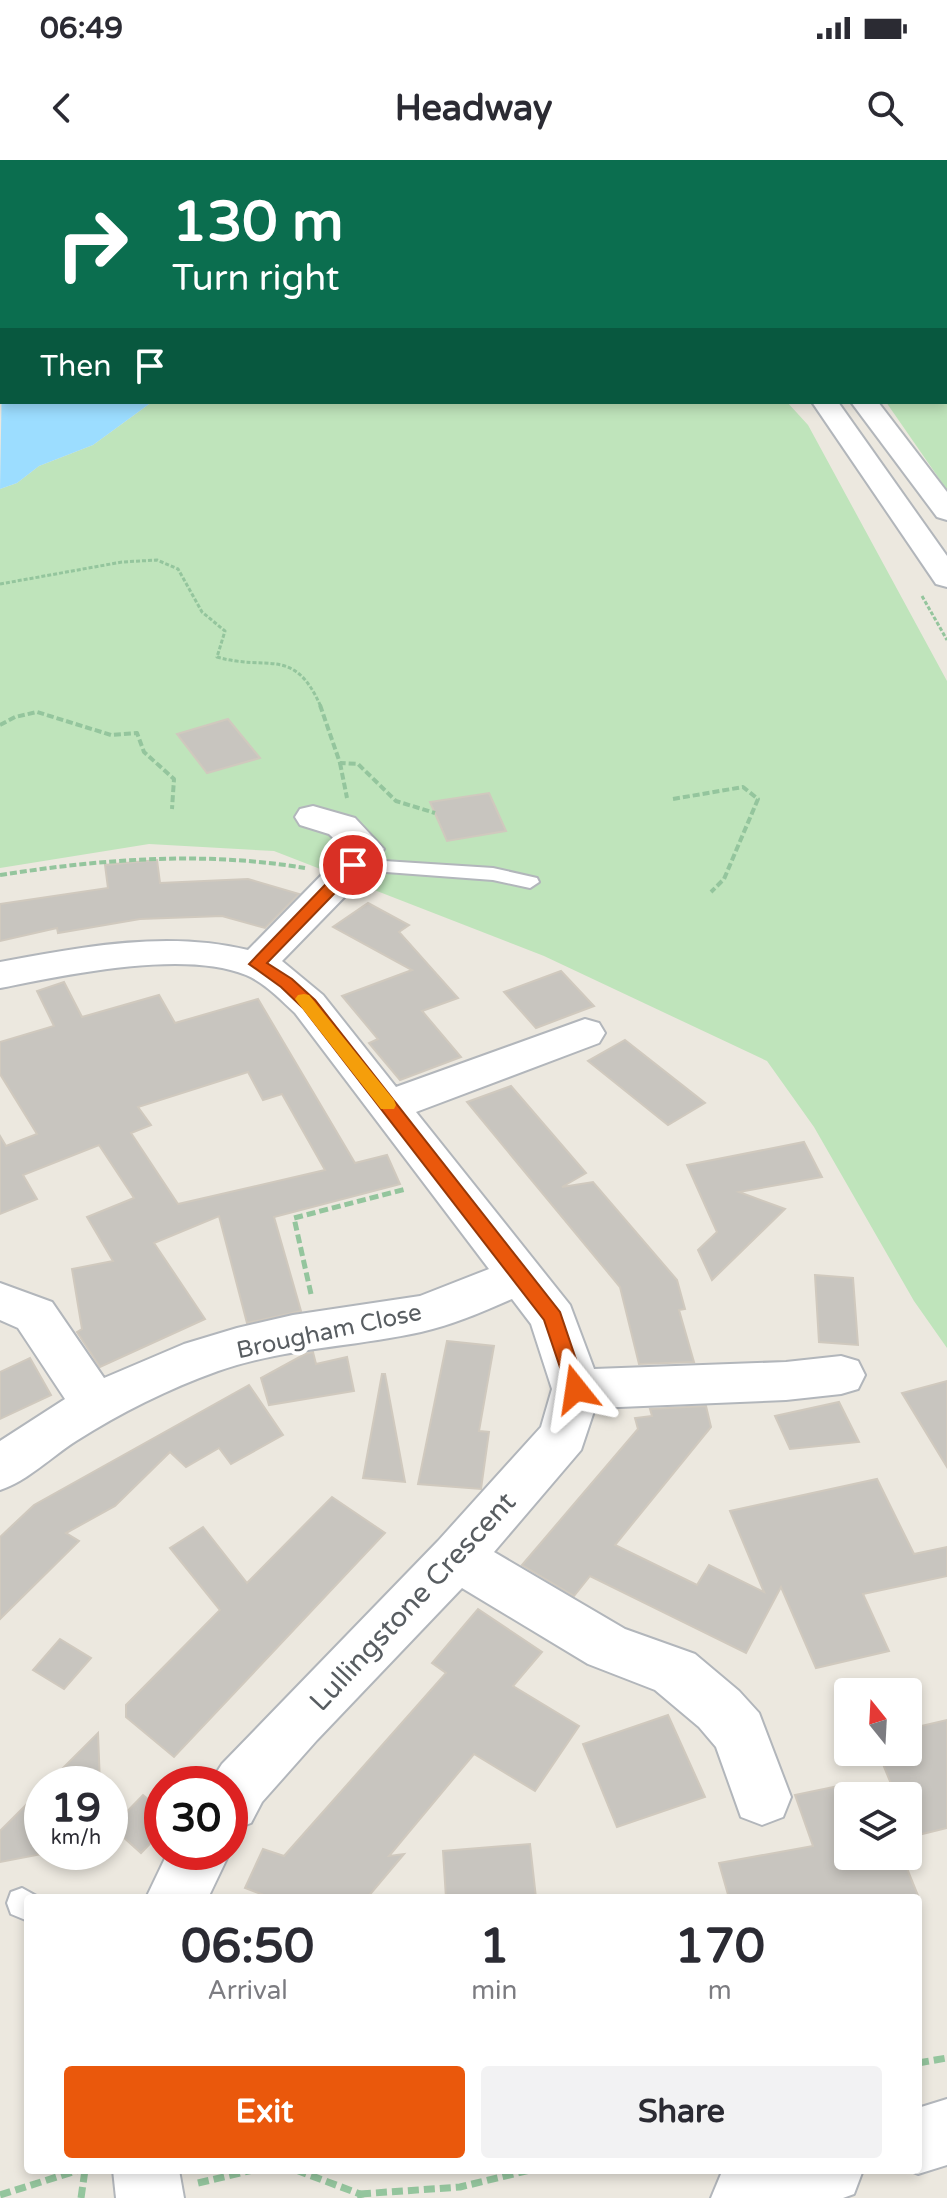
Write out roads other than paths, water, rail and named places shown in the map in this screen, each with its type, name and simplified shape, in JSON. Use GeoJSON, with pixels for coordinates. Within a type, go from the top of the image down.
{"type":"FeatureCollection","features":[{"type":"Feature","properties":{"kind":"street"},"geometry":{"type":"LineString","coordinates":[[826,404],[947,578]]}},
{"type":"Feature","properties":{"kind":"street"},"geometry":{"type":"LineString","coordinates":[[866,404],[947,511]]}},
{"type":"Feature","properties":{"kind":"street"},"geometry":{"type":"LineString","coordinates":[[257,964],[366,849],[342,826],[313,817]]}},
{"type":"Feature","properties":{"kind":"street"},"geometry":{"type":"LineString","coordinates":[[0,975],[75,962],[187,953],[257,964],[287,983],[309,1004],[553,1318],[576,1389],[786,1381],[841,1375]]}},
{"type":"Feature","properties":{"kind":"street"},"geometry":{"type":"LineString","coordinates":[[388,1106],[585,1033]]}},
{"type":"Feature","properties":{"kind":"street","name":"Brougham Close"},"geometry":{"type":"LineString","coordinates":[[0,1469],[19,1453],[96,1405],[174,1368],[270,1338],[440,1308],[519,1276]]}},
{"type":"Feature","properties":{"kind":"street"},"geometry":{"type":"LineString","coordinates":[[0,1301],[35,1315],[96,1405]]}},
{"type":"Feature","properties":{"kind":"street","name":"Lullingstone Crescent"},"geometry":{"type":"LineString","coordinates":[[248,1776],[457,1557],[563,1436],[576,1389]]}},
{"type":"Feature","properties":{"kind":"street"},"geometry":{"type":"LineString","coordinates":[[457,1557],[607,1647],[675,1672],[739,1732],[762,1797]]}},
{"type":"Feature","properties":{"kind":"street"},"geometry":{"type":"LineString","coordinates":[[178,1894],[191,1870]]}},
{"type":"Feature","properties":{"kind":"street"},"geometry":{"type":"LineString","coordinates":[[922,2140],[947,2132]]}},
{"type":"Feature","properties":{"kind":"street"},"geometry":{"type":"LineString","coordinates":[[147,2174],[150,2198]]}},
{"type":"Feature","properties":{"kind":"street"},"geometry":{"type":"LineString","coordinates":[[745,2198],[818,2174]]}},
{"type":"Feature","properties":{"kind":"lane"},"geometry":{"type":"LineString","coordinates":[[348,871],[493,874],[530,882]]}},
{"type":"Feature","properties":{"kind":"water"},"geometry":{"type":"Polygon","coordinates":[[[2,404],[149,404],[93,445],[39,466],[17,483],[0,489],[2,404]]]}}]}
